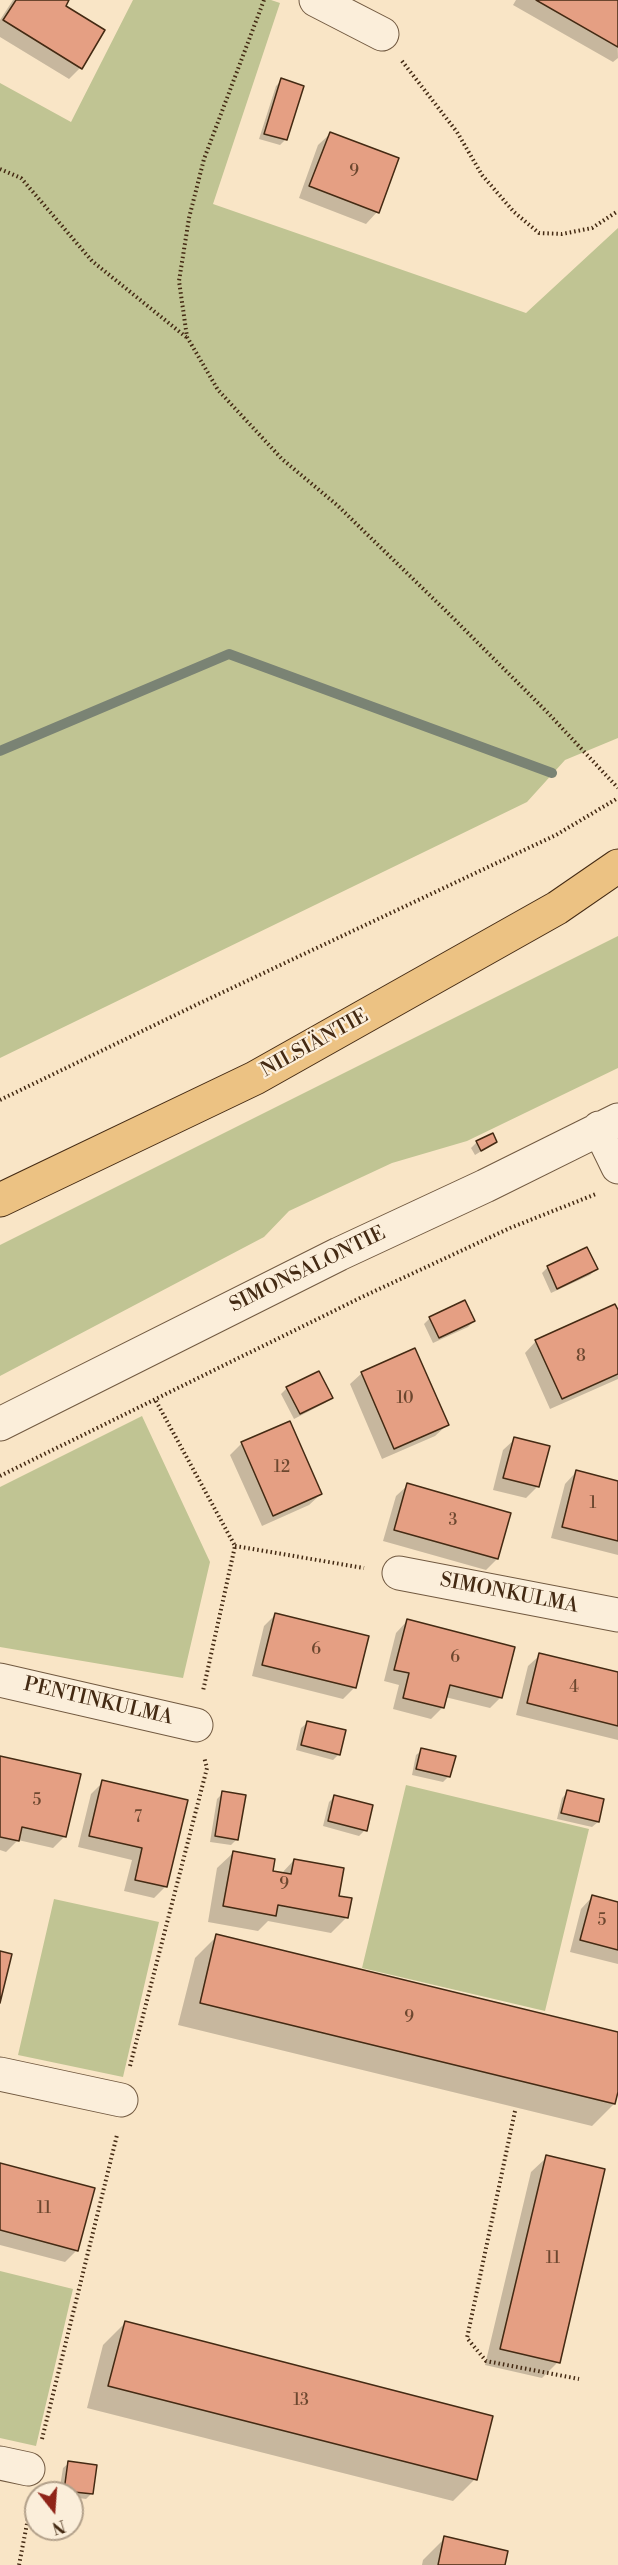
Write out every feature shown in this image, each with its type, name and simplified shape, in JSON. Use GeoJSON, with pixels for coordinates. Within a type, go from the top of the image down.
{"type":"FeatureCollection","features":[{"type":"Feature","properties":{"kind":"main road","name":"NILSIÄNTIE"},"geometry":{"type":"LineString","coordinates":[[0,1200],[255,1078],[557,908],[618,866]]}},
{"type":"Feature","properties":{"kind":"street"},"geometry":{"type":"LineString","coordinates":[[316,0],[382,34]]}},
{"type":"Feature","properties":{"kind":"street"},"geometry":{"type":"LineString","coordinates":[[608,1124],[610,1179]]}},
{"type":"Feature","properties":{"kind":"street","name":"SIMONSALONTIE"},"geometry":{"type":"LineString","coordinates":[[0,1424],[256,1294],[485,1186],[608,1124]]}},
{"type":"Feature","properties":{"kind":"street","name":"SIMONKULMA"},"geometry":{"type":"LineString","coordinates":[[399,1574],[618,1615]]}},
{"type":"Feature","properties":{"kind":"street","name":"PENTINKULMA"},"geometry":{"type":"LineString","coordinates":[[0,1680],[196,1725]]}},
{"type":"Feature","properties":{"kind":"street"},"geometry":{"type":"LineString","coordinates":[[0,2074],[121,2100]]}},
{"type":"Feature","properties":{"kind":"path"},"geometry":{"type":"LineString","coordinates":[[187,337],[179,281],[189,218],[204,159],[264,0]]}},
{"type":"Feature","properties":{"kind":"path"},"geometry":{"type":"LineString","coordinates":[[382,34],[457,132],[482,175],[514,212],[539,233],[562,234],[592,228],[618,211]]}},
{"type":"Feature","properties":{"kind":"path"},"geometry":{"type":"LineString","coordinates":[[0,169],[21,178],[92,261],[187,337],[218,390],[282,459],[337,505],[447,612],[548,712],[618,788]]}},
{"type":"Feature","properties":{"kind":"path"},"geometry":{"type":"LineString","coordinates":[[0,1100],[556,835],[618,798]]}},
{"type":"Feature","properties":{"kind":"path"},"geometry":{"type":"LineString","coordinates":[[0,1476],[156,1401],[239,1357],[610,1179]]}},
{"type":"Feature","properties":{"kind":"path"},"geometry":{"type":"LineString","coordinates":[[19,2565],[32,2509],[14,2466],[41,2445],[118,2131],[121,2100],[207,1768],[196,1725],[235,1546],[156,1401]]}},
{"type":"Feature","properties":{"kind":"path"},"geometry":{"type":"LineString","coordinates":[[235,1546],[399,1574]]}},
{"type":"Feature","properties":{"kind":"path"},"geometry":{"type":"LineString","coordinates":[[515,2111],[467,2338],[486,2361],[579,2379]]}},
{"type":"Feature","properties":{"kind":"green space"},"geometry":{"type":"Polygon","coordinates":[[[133,0],[271,0],[280,3],[213,204],[526,313],[618,228],[618,738],[565,760],[527,802],[0,1058],[0,83],[71,122],[133,0]]]}},
{"type":"Feature","properties":{"kind":"green space"},"geometry":{"type":"Polygon","coordinates":[[[618,936],[618,1068],[467,1141],[392,1163],[289,1211],[264,1237],[0,1376],[0,1245],[618,936]]]}},
{"type":"Feature","properties":{"kind":"green space"},"geometry":{"type":"Polygon","coordinates":[[[142,1416],[210,1562],[183,1678],[0,1647],[0,1487],[142,1416]]]}},
{"type":"Feature","properties":{"kind":"green space"},"geometry":{"type":"Polygon","coordinates":[[[406,1785],[589,1829],[545,2011],[362,1968],[406,1785]]]}},
{"type":"Feature","properties":{"kind":"green space"},"geometry":{"type":"Polygon","coordinates":[[[54,1899],[159,1922],[123,2077],[18,2055],[54,1899]]]}},
{"type":"Feature","properties":{"kind":"green space"},"geometry":{"type":"Polygon","coordinates":[[[0,2271],[73,2289],[36,2446],[0,2438],[0,2271]]]}},
{"type":"Feature","properties":{"kind":"building"},"geometry":{"type":"Polygon","coordinates":[[[16,0],[69,0],[66,6],[105,30],[82,69],[3,20],[16,0]]]}},
{"type":"Feature","properties":{"kind":"building"},"geometry":{"type":"Polygon","coordinates":[[[536,0],[618,0],[618,47],[536,0]]]}},
{"type":"Feature","properties":{"kind":"building"},"geometry":{"type":"Polygon","coordinates":[[[281,78],[304,86],[287,140],[264,134],[281,78]]]}},
{"type":"Feature","properties":{"kind":"building"},"geometry":{"type":"Polygon","coordinates":[[[330,132],[399,158],[379,213],[309,186],[330,132]]]}},
{"type":"Feature","properties":{"kind":"building"},"geometry":{"type":"Polygon","coordinates":[[[493,1133],[497,1142],[481,1151],[476,1141],[493,1133]]]}},
{"type":"Feature","properties":{"kind":"building"},"geometry":{"type":"Polygon","coordinates":[[[587,1247],[598,1269],[557,1289],[547,1266],[587,1247]]]}},
{"type":"Feature","properties":{"kind":"building"},"geometry":{"type":"Polygon","coordinates":[[[465,1300],[475,1321],[439,1338],[429,1317],[465,1300]]]}},
{"type":"Feature","properties":{"kind":"building"},"geometry":{"type":"Polygon","coordinates":[[[615,1304],[618,1310],[618,1374],[562,1399],[535,1340],[615,1304]]]}},
{"type":"Feature","properties":{"kind":"building"},"geometry":{"type":"Polygon","coordinates":[[[415,1348],[449,1425],[394,1449],[361,1372],[415,1348]]]}},
{"type":"Feature","properties":{"kind":"building"},"geometry":{"type":"Polygon","coordinates":[[[319,1371],[333,1398],[300,1414],[286,1387],[319,1371]]]}},
{"type":"Feature","properties":{"kind":"building"},"geometry":{"type":"Polygon","coordinates":[[[290,1421],[322,1494],[273,1516],[241,1442],[290,1421]]]}},
{"type":"Feature","properties":{"kind":"building"},"geometry":{"type":"Polygon","coordinates":[[[514,1437],[550,1446],[539,1487],[503,1478],[514,1437]]]}},
{"type":"Feature","properties":{"kind":"building"},"geometry":{"type":"Polygon","coordinates":[[[576,1470],[618,1481],[618,1541],[562,1527],[576,1470]]]}},
{"type":"Feature","properties":{"kind":"building"},"geometry":{"type":"Polygon","coordinates":[[[407,1483],[511,1513],[498,1559],[394,1530],[407,1483]]]}},
{"type":"Feature","properties":{"kind":"building"},"geometry":{"type":"Polygon","coordinates":[[[275,1613],[369,1636],[356,1688],[262,1665],[275,1613]]]}},
{"type":"Feature","properties":{"kind":"building"},"geometry":{"type":"Polygon","coordinates":[[[407,1619],[515,1647],[502,1698],[450,1685],[444,1708],[403,1698],[409,1673],[394,1670],[407,1619]]]}},
{"type":"Feature","properties":{"kind":"building"},"geometry":{"type":"Polygon","coordinates":[[[539,1653],[618,1672],[618,1726],[527,1703],[539,1653]]]}},
{"type":"Feature","properties":{"kind":"building"},"geometry":{"type":"Polygon","coordinates":[[[307,1721],[346,1730],[340,1755],[301,1745],[307,1721]]]}},
{"type":"Feature","properties":{"kind":"building"},"geometry":{"type":"Polygon","coordinates":[[[421,1748],[456,1756],[450,1777],[416,1769],[421,1748]]]}},
{"type":"Feature","properties":{"kind":"building"},"geometry":{"type":"Polygon","coordinates":[[[0,1756],[81,1774],[66,1837],[22,1827],[19,1841],[0,1837],[0,1756]]]}},
{"type":"Feature","properties":{"kind":"building"},"geometry":{"type":"Polygon","coordinates":[[[102,1780],[188,1800],[167,1887],[135,1880],[142,1848],[89,1836],[102,1780]]]}},
{"type":"Feature","properties":{"kind":"building"},"geometry":{"type":"Polygon","coordinates":[[[567,1790],[604,1799],[599,1822],[561,1813],[567,1790]]]}},
{"type":"Feature","properties":{"kind":"building"},"geometry":{"type":"Polygon","coordinates":[[[222,1791],[246,1795],[238,1840],[215,1836],[222,1791]]]}},
{"type":"Feature","properties":{"kind":"building"},"geometry":{"type":"Polygon","coordinates":[[[334,1795],[373,1805],[367,1831],[328,1821],[334,1795]]]}},
{"type":"Feature","properties":{"kind":"building"},"geometry":{"type":"Polygon","coordinates":[[[233,1851],[275,1859],[273,1871],[291,1874],[294,1859],[344,1868],[339,1896],[352,1898],[348,1918],[278,1905],[276,1916],[223,1906],[233,1851]]]}},
{"type":"Feature","properties":{"kind":"building"},"geometry":{"type":"Polygon","coordinates":[[[592,1895],[618,1902],[618,1950],[580,1940],[592,1895]]]}},
{"type":"Feature","properties":{"kind":"building"},"geometry":{"type":"Polygon","coordinates":[[[216,1934],[618,2032],[618,2092],[615,2104],[200,2003],[216,1934]]]}},
{"type":"Feature","properties":{"kind":"building"},"geometry":{"type":"Polygon","coordinates":[[[0,1951],[12,1954],[0,2003],[0,1951]]]}},
{"type":"Feature","properties":{"kind":"building"},"geometry":{"type":"Polygon","coordinates":[[[546,2155],[605,2169],[560,2363],[500,2349],[546,2155]]]}},
{"type":"Feature","properties":{"kind":"building"},"geometry":{"type":"Polygon","coordinates":[[[0,2163],[95,2188],[78,2251],[0,2230],[0,2163]]]}},
{"type":"Feature","properties":{"kind":"building"},"geometry":{"type":"Polygon","coordinates":[[[125,2321],[493,2416],[477,2480],[108,2386],[125,2321]]]}},
{"type":"Feature","properties":{"kind":"building"},"geometry":{"type":"Polygon","coordinates":[[[68,2461],[97,2465],[93,2494],[84,2493],[84,2481],[65,2481],[68,2461]]]}},
{"type":"Feature","properties":{"kind":"building"},"geometry":{"type":"Polygon","coordinates":[[[444,2536],[508,2551],[505,2565],[438,2565],[444,2536]]]}},
{"type":"Feature","properties":{"kind":"waterway"},"geometry":{"type":"LineString","coordinates":[[0,751],[229,654],[552,773]]}}]}
